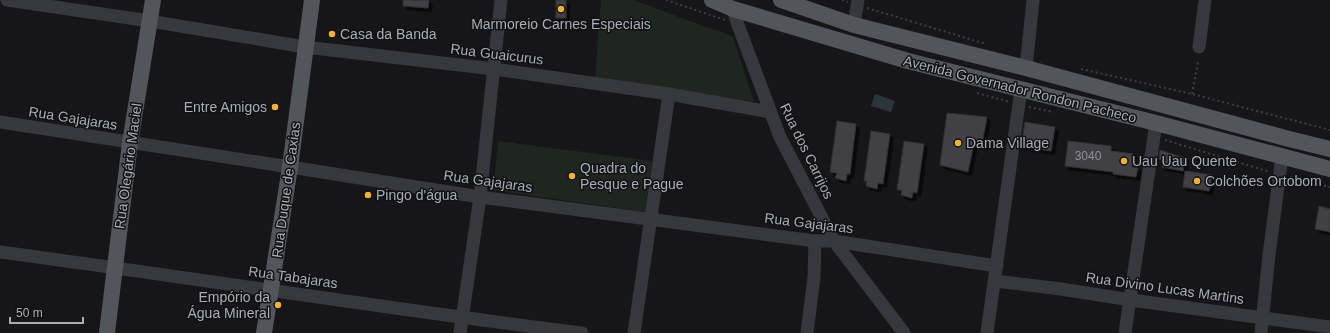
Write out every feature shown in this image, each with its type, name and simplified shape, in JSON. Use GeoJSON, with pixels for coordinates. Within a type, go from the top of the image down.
{"type":"FeatureCollection","features":[{"type":"Feature","properties":{"kind":"main road","name":"Rua Duque de Caxias"},"geometry":{"type":"LineString","coordinates":[[264,333],[272,290],[290,167],[312,0]]}},
{"type":"Feature","properties":{"kind":"main road","name":"Avenida Governador Rondon Pacheco"},"geometry":{"type":"LineString","coordinates":[[712,0],[733,9],[908,61],[1156,123],[1330,169]]}},
{"type":"Feature","properties":{"kind":"main road","name":"Avenida Governador Rondon Pacheco"},"geometry":{"type":"LineString","coordinates":[[781,0],[854,25],[1026,68],[1330,149]]}},
{"type":"Feature","properties":{"kind":"main road","name":"Rua Olegário Maciel"},"geometry":{"type":"LineString","coordinates":[[107,333],[130,143],[151,10]]}},
{"type":"Feature","properties":{"kind":"street","name":"Rua Guaicurus"},"geometry":{"type":"LineString","coordinates":[[7,0],[151,10],[305,47],[494,69],[669,94],[770,112]]}},
{"type":"Feature","properties":{"kind":"street"},"geometry":{"type":"LineString","coordinates":[[460,333],[480,197],[501,0]]}},
{"type":"Feature","properties":{"kind":"street"},"geometry":{"type":"LineString","coordinates":[[1026,68],[1033,0]]}},
{"type":"Feature","properties":{"kind":"street"},"geometry":{"type":"LineString","coordinates":[[854,25],[857,2]]}},
{"type":"Feature","properties":{"kind":"street"},"geometry":{"type":"LineString","coordinates":[[1199,47],[1205,6]]}},
{"type":"Feature","properties":{"kind":"street","name":"Rua dos Carrijos"},"geometry":{"type":"LineString","coordinates":[[733,9],[780,137],[834,241],[904,333]]}},
{"type":"Feature","properties":{"kind":"street"},"geometry":{"type":"LineString","coordinates":[[987,333],[1021,89]]}},
{"type":"Feature","properties":{"kind":"street"},"geometry":{"type":"LineString","coordinates":[[634,333],[669,94]]}},
{"type":"Feature","properties":{"kind":"street","name":"Rua Gajajaras"},"geometry":{"type":"LineString","coordinates":[[0,122],[480,197],[815,241],[834,241],[996,266]]}},
{"type":"Feature","properties":{"kind":"street"},"geometry":{"type":"LineString","coordinates":[[1125,333],[1156,123]]}},
{"type":"Feature","properties":{"kind":"street"},"geometry":{"type":"LineString","coordinates":[[1261,333],[1269,255],[1282,156]]}},
{"type":"Feature","properties":{"kind":"street"},"geometry":{"type":"LineString","coordinates":[[807,333],[814,277],[815,241]]}},
{"type":"Feature","properties":{"kind":"street","name":"Rua Tabajaras"},"geometry":{"type":"LineString","coordinates":[[0,252],[114,267],[463,318],[582,333]]}},
{"type":"Feature","properties":{"kind":"street","name":"Rua Divino Lucas Martins"},"geometry":{"type":"LineString","coordinates":[[995,281],[1330,327]]}},
{"type":"Feature","properties":{"kind":"path"},"geometry":{"type":"LineString","coordinates":[[842,0],[857,2],[991,45]]}},
{"type":"Feature","properties":{"kind":"path"},"geometry":{"type":"LineString","coordinates":[[1192,94],[1198,62]]}},
{"type":"Feature","properties":{"kind":"path"},"geometry":{"type":"LineString","coordinates":[[1080,68],[1192,94],[1330,130]]}},
{"type":"Feature","properties":{"kind":"shaded area"},"geometry":{"type":"Polygon","coordinates":[[[601,0],[634,0],[733,37],[754,102],[595,78],[601,0]]]}},
{"type":"Feature","properties":{"kind":"shaded area"},"geometry":{"type":"Polygon","coordinates":[[[875,94],[895,101],[891,112],[871,106],[875,94]]]}},
{"type":"Feature","properties":{"kind":"shaded area","name":"Quadra do Pesque e Pague"},"geometry":{"type":"Polygon","coordinates":[[[498,141],[652,161],[645,212],[493,190],[498,141]]]}},
{"type":"Feature","properties":{"kind":"building"},"geometry":{"type":"Polygon","coordinates":[[[403,0],[429,0],[428,8],[403,6],[403,0]]]}},
{"type":"Feature","properties":{"kind":"building","name":"Marmoreio Carnes Especiais"},"geometry":{"type":"Polygon","coordinates":[[[556,0],[566,0],[566,18],[556,18],[556,0]]]}},
{"type":"Feature","properties":{"kind":"building","name":"Dama Village"},"geometry":{"type":"Polygon","coordinates":[[[947,113],[987,117],[982,144],[974,143],[968,172],[940,165],[947,113]]]}},
{"type":"Feature","properties":{"kind":"building"},"geometry":{"type":"Polygon","coordinates":[[[837,121],[856,124],[850,174],[847,174],[846,181],[835,178],[837,173],[830,172],[837,121]]]}},
{"type":"Feature","properties":{"kind":"building"},"geometry":{"type":"Polygon","coordinates":[[[1025,122],[1055,127],[1051,151],[1021,146],[1025,122]]]}},
{"type":"Feature","properties":{"kind":"building"},"geometry":{"type":"Polygon","coordinates":[[[871,131],[890,134],[883,184],[878,183],[877,189],[866,186],[867,181],[864,181],[871,131]]]}},
{"type":"Feature","properties":{"kind":"building"},"geometry":{"type":"Polygon","coordinates":[[[904,141],[924,144],[917,193],[913,192],[912,198],[901,195],[902,190],[897,190],[904,141]]]}},
{"type":"Feature","properties":{"kind":"building"},"geometry":{"type":"Polygon","coordinates":[[[1068,141],[1111,146],[1111,151],[1133,154],[1132,167],[1138,168],[1136,177],[1113,174],[1113,172],[1065,166],[1068,141]]]}},
{"type":"Feature","properties":{"kind":"building"},"geometry":{"type":"Polygon","coordinates":[[[1160,150],[1185,158],[1183,171],[1162,167],[1163,160],[1159,159],[1160,150]]]}},
{"type":"Feature","properties":{"kind":"building","name":"Colchões Ortobom"},"geometry":{"type":"Polygon","coordinates":[[[1185,171],[1212,175],[1209,191],[1183,187],[1185,171]]]}},
{"type":"Feature","properties":{"kind":"building"},"geometry":{"type":"Polygon","coordinates":[[[1319,206],[1330,209],[1330,232],[1315,229],[1319,206]]]}},
{"type":"Feature","properties":{"kind":"place","name":"Marmoreio Carnes Especiais"},"geometry":{"type":"Point","coordinates":[561,9]}},
{"type":"Feature","properties":{"kind":"place","name":"Casa da Banda"},"geometry":{"type":"Point","coordinates":[332,34]}},
{"type":"Feature","properties":{"kind":"place","name":"Entre Amigos"},"geometry":{"type":"Point","coordinates":[275,107]}},
{"type":"Feature","properties":{"kind":"place","name":"Dama Village"},"geometry":{"type":"Point","coordinates":[958,143]}},
{"type":"Feature","properties":{"kind":"place","name":"Uau Uau Quente"},"geometry":{"type":"Point","coordinates":[1124,161]}},
{"type":"Feature","properties":{"kind":"place","name":"Quadra do Pesque e Pague"},"geometry":{"type":"Point","coordinates":[572,176]}},
{"type":"Feature","properties":{"kind":"place","name":"Colchões Ortobom"},"geometry":{"type":"Point","coordinates":[1197,181]}},
{"type":"Feature","properties":{"kind":"place","name":"Pingo d'água"},"geometry":{"type":"Point","coordinates":[368,195]}},
{"type":"Feature","properties":{"kind":"place","name":"Empório da Água Mineral"},"geometry":{"type":"Point","coordinates":[278,305]}}]}
